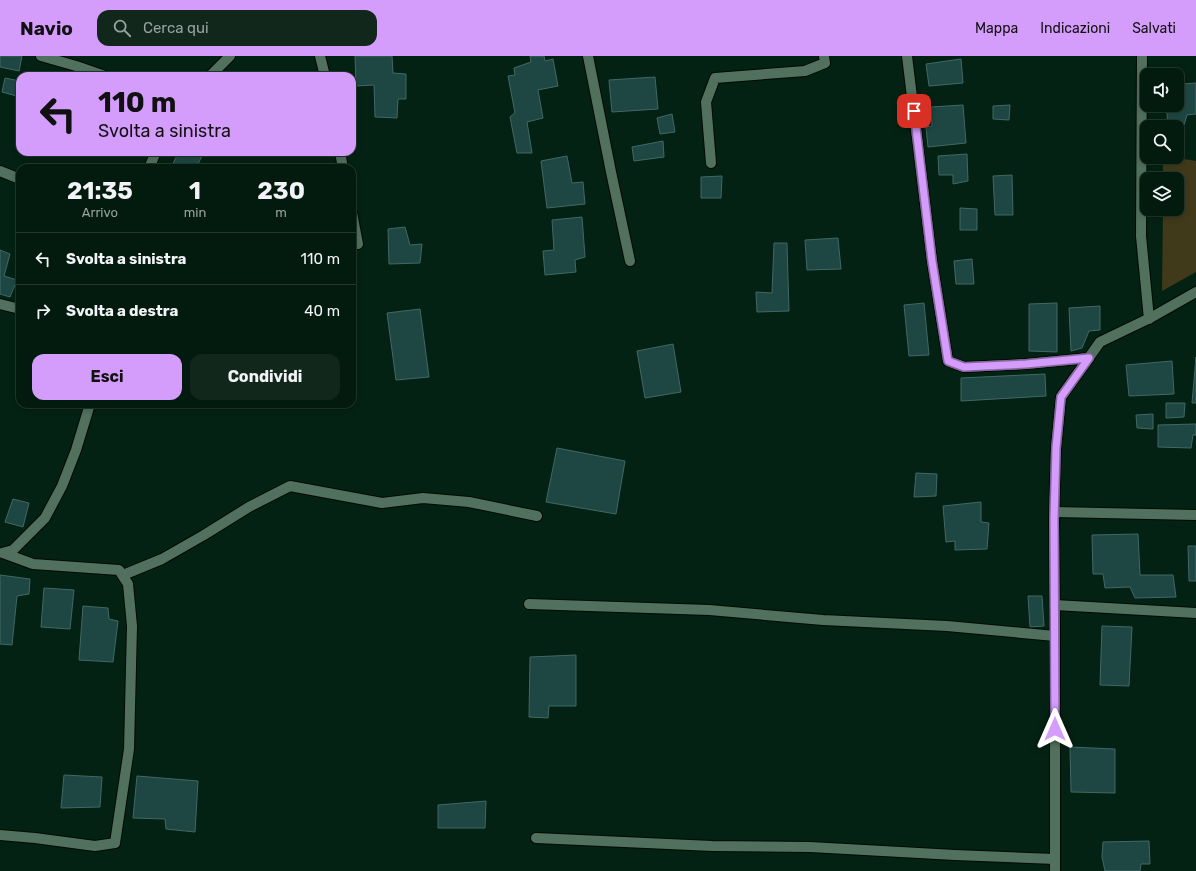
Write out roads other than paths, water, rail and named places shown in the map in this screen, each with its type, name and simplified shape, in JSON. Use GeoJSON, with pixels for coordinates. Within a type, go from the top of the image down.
{"type":"FeatureCollection","features":[{"type":"Feature","properties":{"kind":"street"},"geometry":{"type":"LineString","coordinates":[[41,56],[93,72]]}},
{"type":"Feature","properties":{"kind":"street"},"geometry":{"type":"LineString","coordinates":[[214,72],[230,56]]}},
{"type":"Feature","properties":{"kind":"street"},"geometry":{"type":"LineString","coordinates":[[320,56],[324,72]]}},
{"type":"Feature","properties":{"kind":"street"},"geometry":{"type":"LineString","coordinates":[[588,56],[630,262]]}},
{"type":"Feature","properties":{"kind":"street"},"geometry":{"type":"LineString","coordinates":[[711,163],[706,102],[715,78],[805,71],[825,63],[824,56]]}},
{"type":"Feature","properties":{"kind":"street"},"geometry":{"type":"LineString","coordinates":[[907,56],[931,254],[948,361],[964,367],[1026,364],[1089,358]]}},
{"type":"Feature","properties":{"kind":"street"},"geometry":{"type":"LineString","coordinates":[[1142,56],[1141,236],[1149,319]]}},
{"type":"Feature","properties":{"kind":"street"},"geometry":{"type":"LineString","coordinates":[[0,171],[16,177]]}},
{"type":"Feature","properties":{"kind":"street"},"geometry":{"type":"LineString","coordinates":[[356,234],[358,244]]}},
{"type":"Feature","properties":{"kind":"street"},"geometry":{"type":"LineString","coordinates":[[1055,871],[1055,512],[1056,448],[1061,397],[1100,342],[1149,319],[1196,292]]}},
{"type":"Feature","properties":{"kind":"street"},"geometry":{"type":"LineString","coordinates":[[0,304],[16,308]]}},
{"type":"Feature","properties":{"kind":"street"},"geometry":{"type":"LineString","coordinates":[[1,553],[13,550],[45,518],[62,486],[76,450],[89,408]]}},
{"type":"Feature","properties":{"kind":"street"},"geometry":{"type":"LineString","coordinates":[[123,575],[162,559],[249,507],[290,486],[382,503],[423,498],[468,502],[537,516]]}},
{"type":"Feature","properties":{"kind":"street"},"geometry":{"type":"LineString","coordinates":[[1055,512],[1196,516]]}},
{"type":"Feature","properties":{"kind":"street"},"geometry":{"type":"LineString","coordinates":[[0,835],[95,846],[115,843],[128,749],[132,626],[128,584],[119,570],[33,564],[1,553]]}},
{"type":"Feature","properties":{"kind":"street"},"geometry":{"type":"LineString","coordinates":[[529,604],[709,610],[824,620],[947,626],[1055,636]]}},
{"type":"Feature","properties":{"kind":"street"},"geometry":{"type":"LineString","coordinates":[[1055,606],[1196,612]]}},
{"type":"Feature","properties":{"kind":"street"},"geometry":{"type":"LineString","coordinates":[[536,838],[712,846],[810,847],[1055,859]]}}]}
